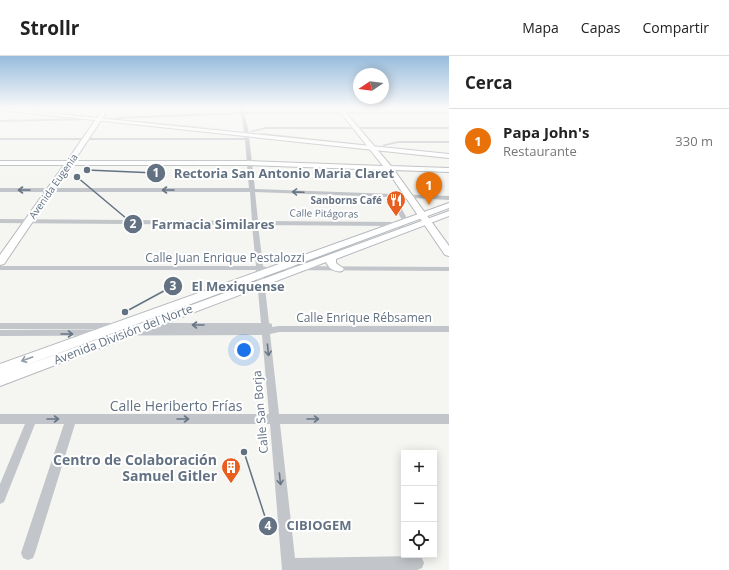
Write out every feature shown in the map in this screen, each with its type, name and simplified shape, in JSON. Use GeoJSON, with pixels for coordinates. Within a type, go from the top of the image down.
{"type":"FeatureCollection","features":[{"type":"Feature","properties":{"kind":"main road","name":"Avenida Eugenia"},"geometry":{"type":"LineString","coordinates":[[0,262],[91,132]]}},
{"type":"Feature","properties":{"kind":"main road"},"geometry":{"type":"LineString","coordinates":[[229,132],[371,145],[449,156]]}},
{"type":"Feature","properties":{"kind":"main road"},"geometry":{"type":"LineString","coordinates":[[232,132],[248,134]]}},
{"type":"Feature","properties":{"kind":"main road"},"geometry":{"type":"LineString","coordinates":[[360,132],[387,166],[449,253]]}},
{"type":"Feature","properties":{"kind":"main road"},"geometry":{"type":"LineString","coordinates":[[371,145],[449,152]]}},
{"type":"Feature","properties":{"kind":"main road"},"geometry":{"type":"LineString","coordinates":[[0,159],[71,161],[249,161],[387,166],[449,170]]}},
{"type":"Feature","properties":{"kind":"main road"},"geometry":{"type":"LineString","coordinates":[[0,163],[71,161]]}},
{"type":"Feature","properties":{"kind":"main road"},"geometry":{"type":"LineString","coordinates":[[387,166],[449,165]]}},
{"type":"Feature","properties":{"kind":"main road","name":"Avenida División del Norte"},"geometry":{"type":"LineString","coordinates":[[0,380],[261,275],[301,269],[404,227],[449,204]]}},
{"type":"Feature","properties":{"kind":"main road","name":"Avenida División del Norte"},"geometry":{"type":"LineString","coordinates":[[423,218],[440,216],[449,213]]}},
{"type":"Feature","properties":{"kind":"main road","name":"Avenida División del Norte"},"geometry":{"type":"LineString","coordinates":[[0,369],[96,334],[147,326],[275,268],[390,226],[404,227]]}},
{"type":"Feature","properties":{"kind":"main road"},"geometry":{"type":"LineString","coordinates":[[331,257],[332,264],[339,269]]}},
{"type":"Feature","properties":{"kind":"street"},"geometry":{"type":"LineString","coordinates":[[0,139],[86,139],[248,134],[254,132]]}},
{"type":"Feature","properties":{"kind":"street","name":"Calle San Borja"},"geometry":{"type":"LineString","coordinates":[[248,134],[249,161],[289,567]]}},
{"type":"Feature","properties":{"kind":"street"},"geometry":{"type":"LineString","coordinates":[[384,145],[398,142],[449,142]]}},
{"type":"Feature","properties":{"kind":"street"},"geometry":{"type":"LineString","coordinates":[[0,190],[252,190],[449,198]]}},
{"type":"Feature","properties":{"kind":"street"},"geometry":{"type":"LineString","coordinates":[[391,196],[404,227]]}},
{"type":"Feature","properties":{"kind":"street"},"geometry":{"type":"LineString","coordinates":[[440,216],[449,216]]}},
{"type":"Feature","properties":{"kind":"street","name":"Calle Pitágoras"},"geometry":{"type":"LineString","coordinates":[[0,221],[5,224],[404,227]]}},
{"type":"Feature","properties":{"kind":"street","name":"Calle Juan Enrique Pestalozzi"},"geometry":{"type":"LineString","coordinates":[[0,268],[261,275]]}},
{"type":"Feature","properties":{"kind":"street","name":"Calle Juan Enrique Pestalozzi"},"geometry":{"type":"LineString","coordinates":[[275,268],[449,269]]}},
{"type":"Feature","properties":{"kind":"street","name":"Calle Enrique Rébsamen"},"geometry":{"type":"LineString","coordinates":[[0,326],[122,330],[449,329]]}},
{"type":"Feature","properties":{"kind":"street","name":"Calle Enrique Rébsamen"},"geometry":{"type":"LineString","coordinates":[[147,326],[265,329]]}},
{"type":"Feature","properties":{"kind":"street"},"geometry":{"type":"LineString","coordinates":[[0,333],[96,334]]}},
{"type":"Feature","properties":{"kind":"street","name":"Calle Heriberto Frías"},"geometry":{"type":"LineString","coordinates":[[0,419],[449,419]]}},
{"type":"Feature","properties":{"kind":"street"},"geometry":{"type":"LineString","coordinates":[[0,498],[32,419]]}},
{"type":"Feature","properties":{"kind":"street"},"geometry":{"type":"LineString","coordinates":[[28,553],[71,419]]}},
{"type":"Feature","properties":{"kind":"street"},"geometry":{"type":"LineString","coordinates":[[289,567],[417,563]]}},
{"type":"Feature","properties":{"kind":"shaded area"},"geometry":{"type":"Polygon","coordinates":[[[261,134],[363,144],[364,146],[261,134]]]}},
{"type":"Feature","properties":{"kind":"place","name":"Rectoria San Antonio Maria Claret"},"geometry":{"type":"Point","coordinates":[87,170]}},
{"type":"Feature","properties":{"kind":"place","name":"Farmacia Similares"},"geometry":{"type":"Point","coordinates":[77,177]}},
{"type":"Feature","properties":{"kind":"place","name":"Papa John's"},"geometry":{"type":"Point","coordinates":[429,205]}},
{"type":"Feature","properties":{"kind":"place","name":"Sanborns Café"},"geometry":{"type":"Point","coordinates":[396,217]}},
{"type":"Feature","properties":{"kind":"place","name":"El Mexiquense"},"geometry":{"type":"Point","coordinates":[125,312]}},
{"type":"Feature","properties":{"kind":"place","name":"CIBIOGEM"},"geometry":{"type":"Point","coordinates":[244,452]}},
{"type":"Feature","properties":{"kind":"place","name":"Centro de Colaboración Samuel Gitler"},"geometry":{"type":"Point","coordinates":[231,484]}}]}
